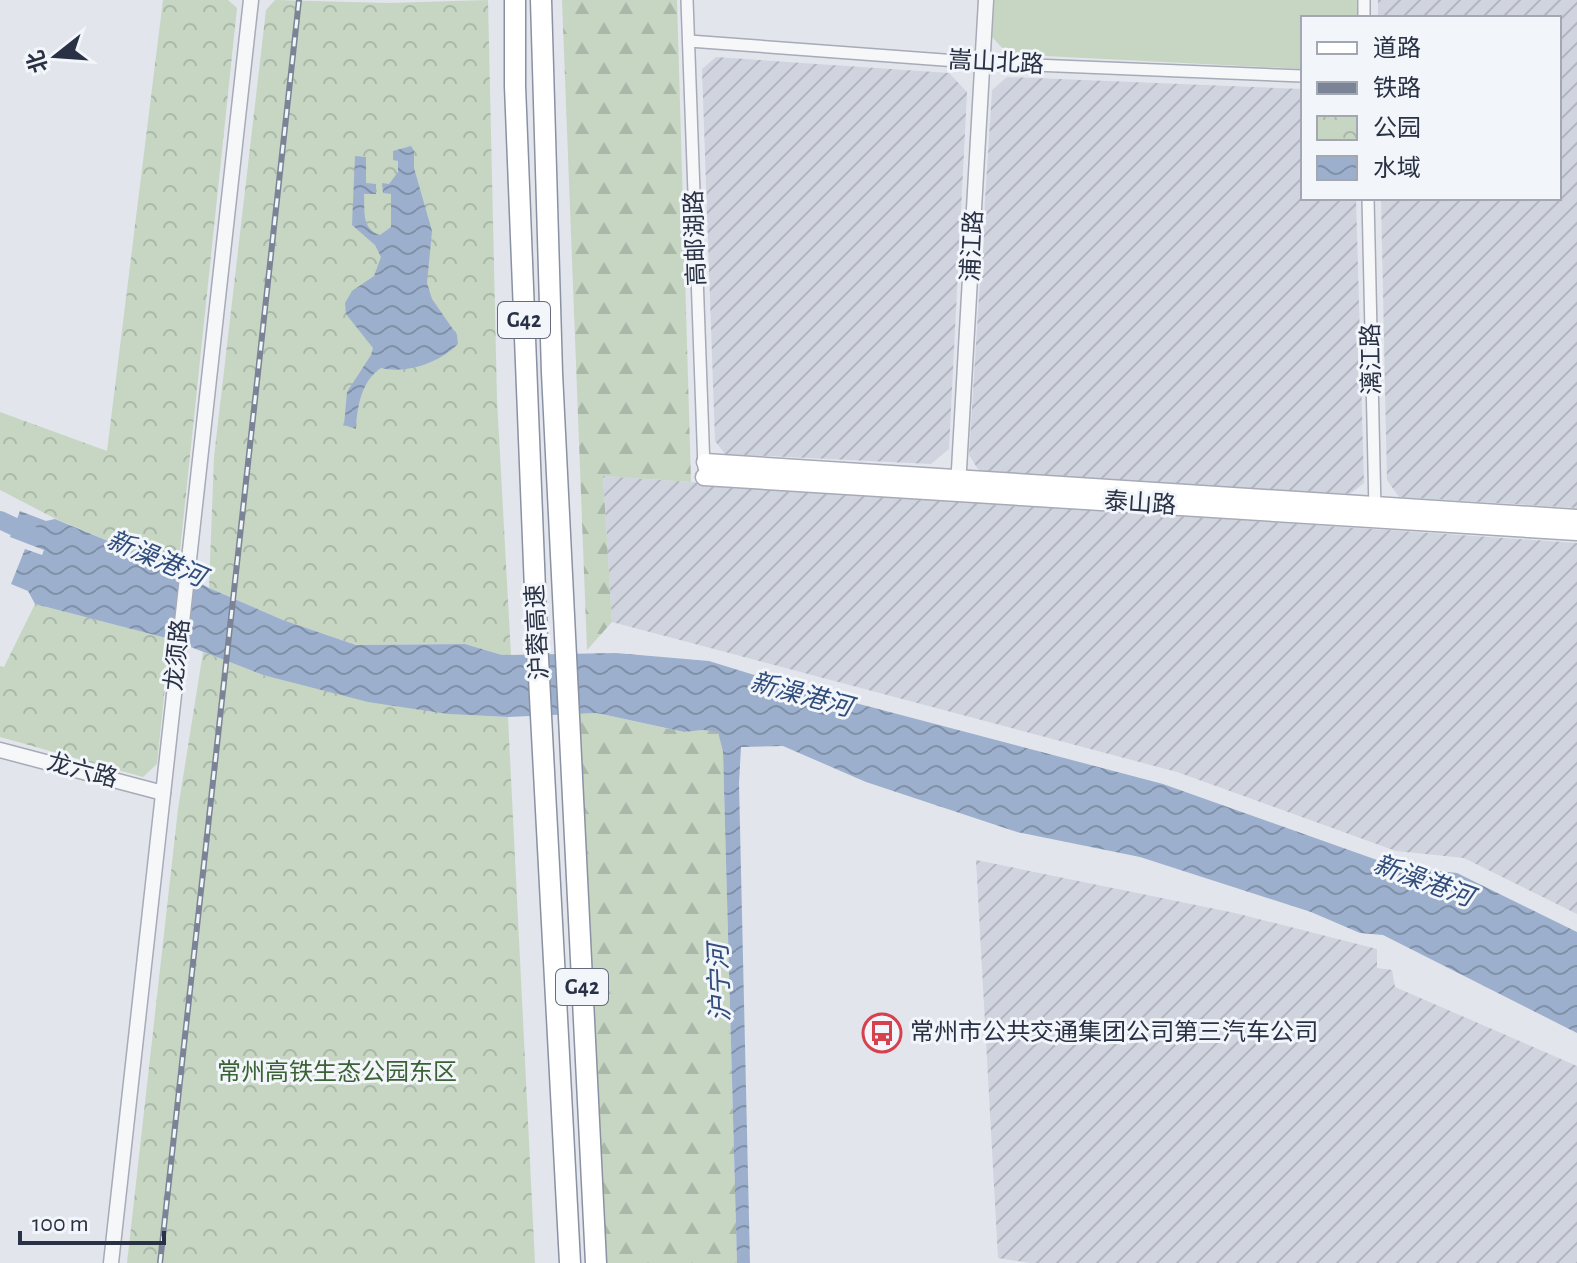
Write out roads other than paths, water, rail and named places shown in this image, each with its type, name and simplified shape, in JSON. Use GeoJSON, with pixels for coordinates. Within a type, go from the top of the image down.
{"type":"FeatureCollection","features":[{"type":"Feature","properties":{"kind":"highway","name":"沪蓉高速"},"geometry":{"type":"LineString","coordinates":[[515,0],[515,86],[537,640],[569,1256]]}},
{"type":"Feature","properties":{"kind":"highway","name":"沪蓉高速"},"geometry":{"type":"LineString","coordinates":[[541,0],[552,357],[596,1256]]}},
{"type":"Feature","properties":{"kind":"main road","name":"泰山路"},"geometry":{"type":"LineString","coordinates":[[704,469],[1375,512],[1577,532]]}},
{"type":"Feature","properties":{"kind":"main road","name":"泰山路"},"geometry":{"type":"LineString","coordinates":[[1375,512],[1577,518]]}},
{"type":"Feature","properties":{"kind":"street","name":"龙须路"},"geometry":{"type":"LineString","coordinates":[[111,1263],[251,0]]}},
{"type":"Feature","properties":{"kind":"street","name":"高邮湖路"},"geometry":{"type":"LineString","coordinates":[[687,0],[704,469]]}},
{"type":"Feature","properties":{"kind":"street","name":"浦江路"},"geometry":{"type":"LineString","coordinates":[[958,485],[986,0]]}},
{"type":"Feature","properties":{"kind":"street","name":"嵩山北路"},"geometry":{"type":"LineString","coordinates":[[689,41],[984,63],[1301,76]]}},
{"type":"Feature","properties":{"kind":"street","name":"漓江路"},"geometry":{"type":"LineString","coordinates":[[1368,200],[1375,512]]}},
{"type":"Feature","properties":{"kind":"street","name":"龙六路"},"geometry":{"type":"LineString","coordinates":[[0,750],[163,793]]}},
{"type":"Feature","properties":{"kind":"water"},"geometry":{"type":"Polygon","coordinates":[[[411,146],[432,231],[427,283],[432,299],[457,335],[458,344],[442,357],[422,365],[401,369],[381,368],[374,373],[361,396],[356,429],[344,425],[347,392],[373,348],[346,314],[345,303],[352,291],[374,276],[381,257],[375,245],[352,225],[355,156],[366,157],[366,183],[376,184],[376,194],[364,194],[364,212],[367,224],[380,235],[391,227],[391,194],[383,193],[382,183],[389,184],[398,172],[398,161],[393,160],[393,151],[411,146]]]}},
{"type":"Feature","properties":{"kind":"water"},"geometry":{"type":"Polygon","coordinates":[[[20,511],[46,521],[55,519],[178,570],[209,588],[283,620],[356,645],[465,644],[502,655],[616,653],[709,661],[787,685],[1163,784],[1394,866],[1457,873],[1577,932],[1577,1033],[1383,935],[1360,933],[1311,912],[1140,857],[1017,832],[866,782],[783,746],[741,747],[739,783],[750,1263],[737,1263],[723,752],[718,732],[684,732],[597,713],[508,717],[448,714],[368,702],[263,675],[170,639],[35,604],[28,591],[11,584],[25,549],[42,555],[44,550],[10,537],[20,511]]]}},
{"type":"Feature","properties":{"kind":"waterway","name":"新澡港河"},"geometry":{"type":"LineString","coordinates":[[0,520],[34,536]]}},
{"type":"Feature","properties":{"kind":"railway"},"geometry":{"type":"LineString","coordinates":[[160,1263],[299,0]]}},
{"type":"Feature","properties":{"kind":"place","name":"常州市公共交通集团公司第三汽车公司"},"geometry":{"type":"Point","coordinates":[882,1033]}},
{"type":"Feature","properties":{"kind":"water label","name":"沪宁河"},"geometry":{"type":"Point","coordinates":[720,983]}},
{"type":"Feature","properties":{"kind":"park label","name":"常州高铁生态公园东区"},"geometry":{"type":"Point","coordinates":[337,1073]}}]}
